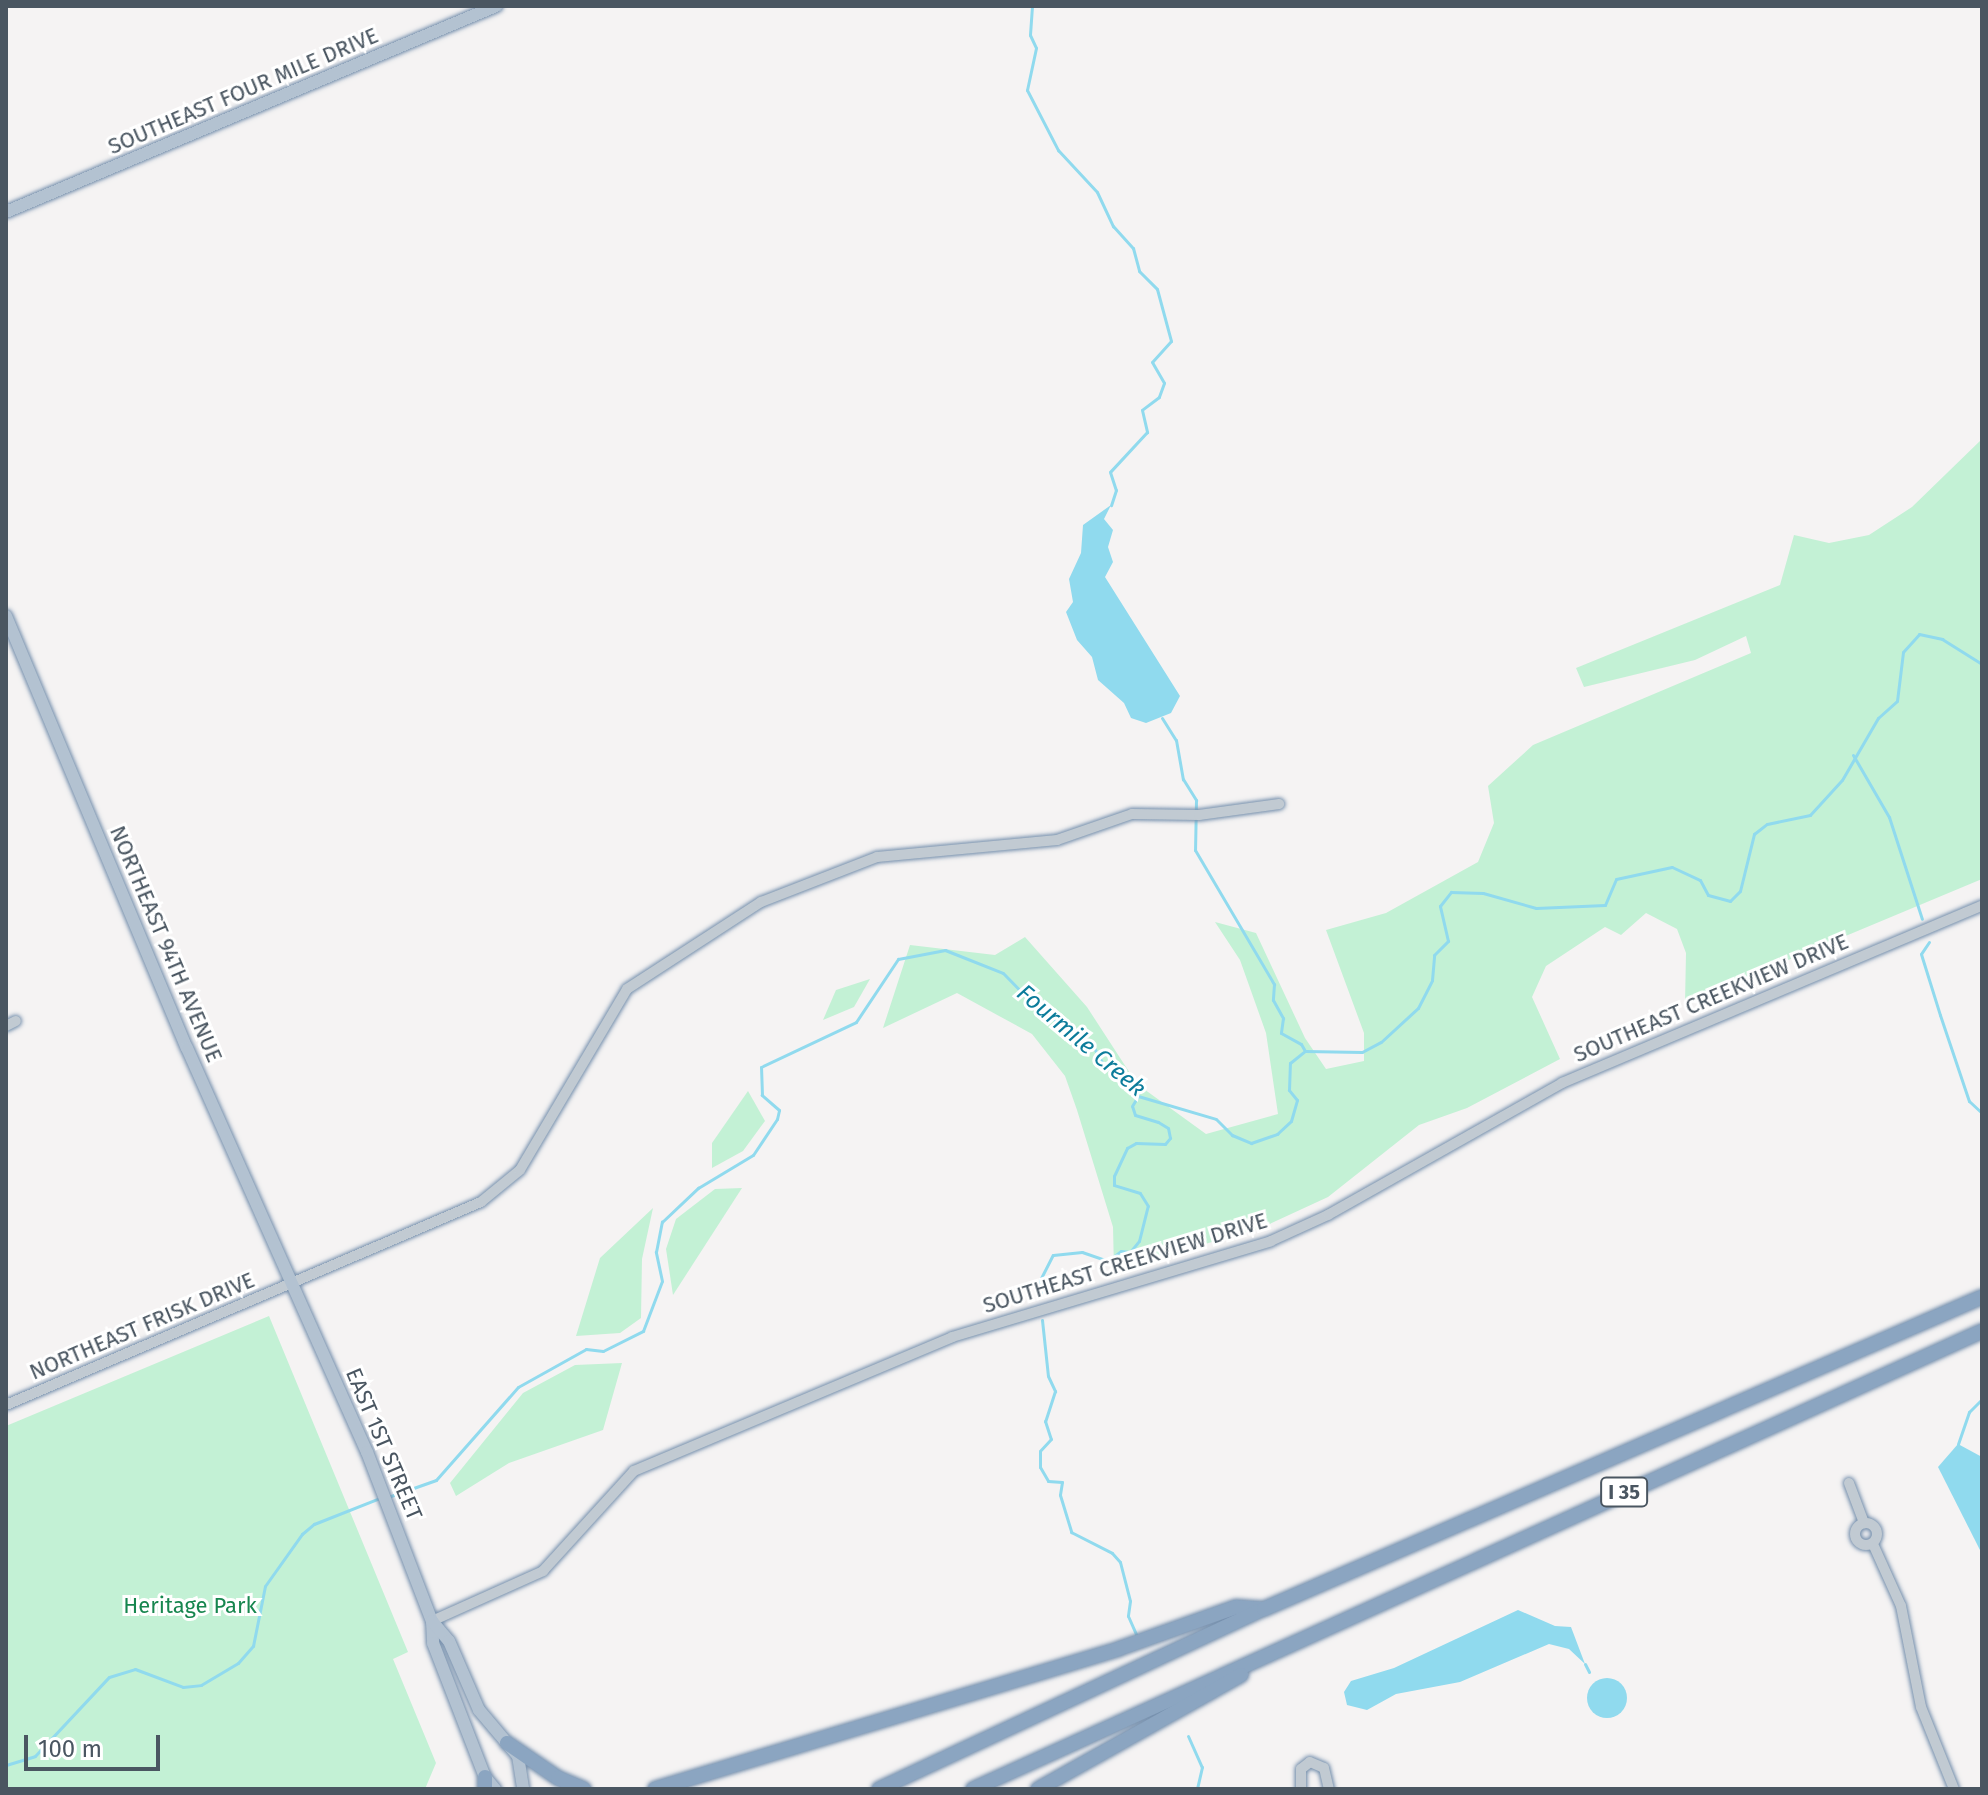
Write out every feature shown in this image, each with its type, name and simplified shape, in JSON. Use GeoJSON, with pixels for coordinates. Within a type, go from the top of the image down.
{"type":"FeatureCollection","features":[{"type":"Feature","properties":{"kind":"highway","name":"I 35"},"geometry":{"type":"LineString","coordinates":[[879,1789],[1264,1609],[1982,1297]]}},
{"type":"Feature","properties":{"kind":"highway","name":"I 35"},"geometry":{"type":"LineString","coordinates":[[973,1789],[1982,1331]]}},
{"type":"Feature","properties":{"kind":"highway"},"geometry":{"type":"LineString","coordinates":[[655,1789],[1118,1649],[1236,1607],[1264,1609]]}},
{"type":"Feature","properties":{"kind":"highway"},"geometry":{"type":"LineString","coordinates":[[1038,1789],[1231,1682],[1267,1655]]}},
{"type":"Feature","properties":{"kind":"highway"},"geometry":{"type":"LineString","coordinates":[[507,1743],[558,1778],[584,1789]]}},
{"type":"Feature","properties":{"kind":"main road","name":"SOUTHEAST FOUR MILE DRIVE"},"geometry":{"type":"LineString","coordinates":[[6,212],[496,6]]}},
{"type":"Feature","properties":{"kind":"main road","name":"NORTHEAST 94TH AVENUE"},"geometry":{"type":"LineString","coordinates":[[6,616],[187,1048],[294,1284]]}},
{"type":"Feature","properties":{"kind":"main road","name":"EAST 1ST STREET"},"geometry":{"type":"LineString","coordinates":[[294,1284],[404,1542],[432,1621],[433,1643],[488,1785]]}},
{"type":"Feature","properties":{"kind":"main road","name":"EAST 1ST STREET"},"geometry":{"type":"LineString","coordinates":[[432,1621],[449,1641],[479,1710],[522,1766],[523,1789]]}},
{"type":"Feature","properties":{"kind":"street","name":"NORTHEAST FRISK DRIVE"},"geometry":{"type":"LineString","coordinates":[[6,1405],[481,1202],[508,1184],[627,989],[761,902],[877,857],[1057,840],[1132,814],[1199,815],[1279,804]]}},
{"type":"Feature","properties":{"kind":"street","name":"SOUTHEAST CREEKVIEW DRIVE"},"geometry":{"type":"LineString","coordinates":[[432,1621],[543,1571],[634,1471],[952,1337],[1271,1241],[1328,1215],[1562,1083],[1982,906]]}},
{"type":"Feature","properties":{"kind":"street"},"geometry":{"type":"LineString","coordinates":[[1849,1483],[1864,1523],[1877,1530],[1873,1544],[1901,1606],[1921,1707],[1954,1789]]}},
{"type":"Feature","properties":{"kind":"street"},"geometry":{"type":"LineString","coordinates":[[1864,1523],[1856,1539],[1873,1544]]}},
{"type":"Feature","properties":{"kind":"street"},"geometry":{"type":"LineString","coordinates":[[1301,1789],[1299,1774],[1310,1762],[1324,1768],[1329,1789]]}},
{"type":"Feature","properties":{"kind":"green space"},"geometry":{"type":"Polygon","coordinates":[[[1982,439],[1982,879],[1685,1003],[1686,953],[1677,929],[1646,913],[1621,935],[1605,927],[1546,966],[1532,997],[1560,1059],[1467,1108],[1419,1125],[1328,1197],[1261,1228],[1114,1270],[1113,1227],[1077,1110],[1065,1076],[1032,1034],[957,993],[883,1028],[910,945],[995,955],[1025,937],[1087,1007],[1137,1084],[1206,1134],[1278,1114],[1266,1033],[1240,960],[1215,922],[1256,933],[1305,1038],[1326,1069],[1364,1061],[1364,1033],[1326,930],[1386,913],[1478,862],[1494,823],[1488,786],[1533,745],[1751,653],[1746,636],[1695,660],[1584,687],[1576,668],[1780,585],[1794,535],[1829,543],[1869,535],[1912,507],[1982,439]]]}},
{"type":"Feature","properties":{"kind":"green space"},"geometry":{"type":"Polygon","coordinates":[[[870,979],[854,1007],[823,1020],[836,990],[870,979]]]}},
{"type":"Feature","properties":{"kind":"green space"},"geometry":{"type":"Polygon","coordinates":[[[748,1091],[765,1121],[743,1151],[712,1168],[712,1143],[748,1091]]]}},
{"type":"Feature","properties":{"kind":"green space"},"geometry":{"type":"Polygon","coordinates":[[[742,1188],[673,1295],[666,1249],[676,1219],[715,1189],[742,1188]]]}},
{"type":"Feature","properties":{"kind":"green space"},"geometry":{"type":"Polygon","coordinates":[[[653,1208],[642,1259],[641,1318],[620,1333],[576,1336],[600,1258],[653,1208]]]}},
{"type":"Feature","properties":{"kind":"green space","name":"Heritage Park"},"geometry":{"type":"Polygon","coordinates":[[[269,1316],[408,1652],[393,1659],[436,1763],[425,1789],[6,1789],[6,1426],[269,1316]]]}},
{"type":"Feature","properties":{"kind":"green space"},"geometry":{"type":"Polygon","coordinates":[[[622,1363],[603,1430],[509,1463],[456,1496],[450,1483],[523,1393],[575,1365],[622,1363]]]}},
{"type":"Feature","properties":{"kind":"water"},"geometry":{"type":"Polygon","coordinates":[[[1111,505],[1104,519],[1113,530],[1108,547],[1113,562],[1105,577],[1180,696],[1171,713],[1146,723],[1131,718],[1124,703],[1098,680],[1092,657],[1077,640],[1066,612],[1073,602],[1069,579],[1081,553],[1083,525],[1111,505]]]}},
{"type":"Feature","properties":{"kind":"water"},"geometry":{"type":"Polygon","coordinates":[[[1958,1444],[1982,1457],[1982,1554],[1938,1467],[1958,1444]]]}},
{"type":"Feature","properties":{"kind":"water"},"geometry":{"type":"Polygon","coordinates":[[[1518,1610],[1555,1626],[1571,1627],[1585,1664],[1569,1649],[1549,1644],[1460,1682],[1396,1694],[1367,1710],[1347,1705],[1344,1692],[1351,1681],[1394,1668],[1518,1610]]]}},
{"type":"Feature","properties":{"kind":"water"},"geometry":{"type":"Polygon","coordinates":[[[1607,1678],[1621,1684],[1627,1698],[1621,1712],[1607,1718],[1593,1712],[1587,1698],[1593,1684],[1607,1678]]]}},
{"type":"Feature","properties":{"kind":"waterway"},"geometry":{"type":"LineString","coordinates":[[1032,6],[1030,35],[1036,48],[1027,90],[1058,150],[1097,192],[1113,226],[1133,248],[1139,271],[1157,289],[1171,341],[1152,362],[1164,383],[1159,397],[1142,410],[1147,432],[1110,472],[1116,490],[1111,505]]}},
{"type":"Feature","properties":{"kind":"waterway","name":"Fourmile Creek"},"geometry":{"type":"LineString","coordinates":[[388,1497],[436,1480],[518,1387],[586,1349],[603,1351],[643,1331],[662,1281],[656,1252],[662,1222],[698,1188],[753,1155],[777,1119],[779,1110],[762,1095],[761,1067],[856,1022],[898,959],[945,950],[1003,973],[1038,1009],[1093,1046],[1103,1064],[1138,1096],[1216,1119],[1232,1135],[1251,1143],[1277,1134],[1291,1121],[1297,1100],[1289,1090],[1290,1063],[1305,1051],[1362,1052],[1381,1042],[1418,1008],[1432,980],[1434,955],[1448,941],[1440,906],[1451,892],[1483,893],[1536,908],[1605,905],[1616,879],[1672,867],[1700,880],[1708,895],[1730,901],[1740,891],[1754,834],[1767,824],[1810,815],[1842,780],[1878,718],[1897,701],[1903,652],[1919,634],[1942,639],[1982,664]]}},
{"type":"Feature","properties":{"kind":"waterway"},"geometry":{"type":"LineString","coordinates":[[1162,718],[1176,740],[1183,779],[1196,800],[1195,850],[1274,984],[1273,1000],[1283,1018],[1281,1033],[1301,1044],[1305,1051]]}},
{"type":"Feature","properties":{"kind":"waterway"},"geometry":{"type":"LineString","coordinates":[[1853,755],[1889,817],[1922,919]]}},
{"type":"Feature","properties":{"kind":"waterway"},"geometry":{"type":"LineString","coordinates":[[1929,942],[1921,954],[1969,1101],[1982,1113]]}},
{"type":"Feature","properties":{"kind":"waterway"},"geometry":{"type":"LineString","coordinates":[[1041,1293],[1040,1280],[1053,1255],[1082,1252],[1108,1261],[1121,1251],[1130,1252],[1139,1241],[1148,1206],[1140,1193],[1114,1185],[1114,1176],[1127,1148],[1136,1143],[1165,1144],[1170,1138],[1168,1128],[1135,1115],[1132,1106],[1138,1096]]}},
{"type":"Feature","properties":{"kind":"waterway"},"geometry":{"type":"LineString","coordinates":[[1042,1320],[1048,1376],[1055,1391],[1045,1421],[1051,1439],[1040,1451],[1040,1467],[1048,1481],[1062,1482],[1060,1495],[1071,1532],[1112,1553],[1120,1562],[1130,1601],[1128,1616],[1136,1634]]}},
{"type":"Feature","properties":{"kind":"waterway"},"geometry":{"type":"LineString","coordinates":[[1958,1444],[1969,1412],[1982,1399]]}},
{"type":"Feature","properties":{"kind":"waterway","name":"Fourmile Creek"},"geometry":{"type":"LineString","coordinates":[[6,1765],[35,1756],[109,1677],[135,1669],[183,1687],[201,1685],[238,1663],[253,1646],[265,1586],[302,1534],[314,1524],[380,1498]]}},
{"type":"Feature","properties":{"kind":"waterway"},"geometry":{"type":"LineString","coordinates":[[1585,1664],[1589,1672]]}},
{"type":"Feature","properties":{"kind":"waterway"},"geometry":{"type":"LineString","coordinates":[[1188,1736],[1202,1767],[1197,1789]]}}]}
